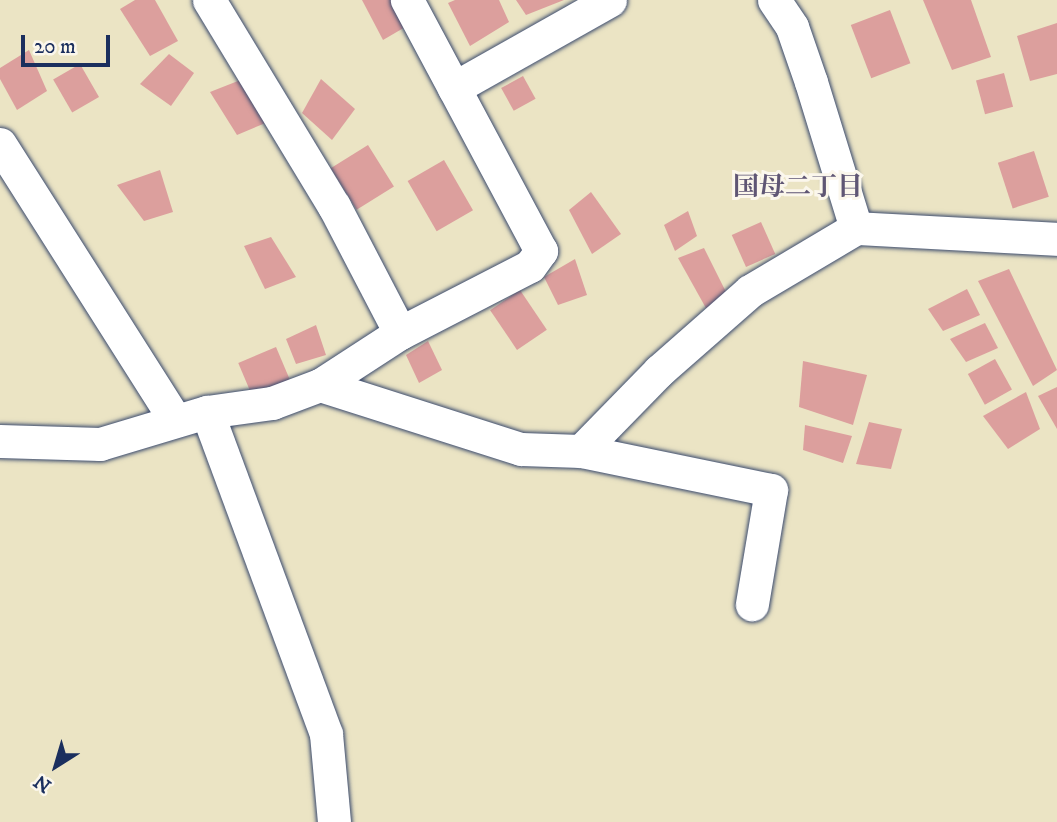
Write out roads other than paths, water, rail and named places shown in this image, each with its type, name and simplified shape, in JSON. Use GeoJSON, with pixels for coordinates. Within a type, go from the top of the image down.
{"type":"FeatureCollection","features":[{"type":"Feature","properties":{"kind":"street"},"geometry":{"type":"LineString","coordinates":[[0,441],[100,443],[207,412],[272,403],[320,386],[400,333],[530,266],[541,251],[407,0]]}},
{"type":"Feature","properties":{"kind":"street"},"geometry":{"type":"LineString","coordinates":[[454,88],[610,0]]}},
{"type":"Feature","properties":{"kind":"street"},"geometry":{"type":"LineString","coordinates":[[774,0],[792,27],[856,228]]}},
{"type":"Feature","properties":{"kind":"street"},"geometry":{"type":"LineString","coordinates":[[220,4],[334,206],[400,333]]}},
{"type":"Feature","properties":{"kind":"street"},"geometry":{"type":"LineString","coordinates":[[0,144],[175,420]]}},
{"type":"Feature","properties":{"kind":"street"},"geometry":{"type":"LineString","coordinates":[[581,451],[659,371],[750,291],[856,228],[1057,239]]}},
{"type":"Feature","properties":{"kind":"street"},"geometry":{"type":"LineString","coordinates":[[320,386],[521,449],[581,451],[771,490],[752,604]]}},
{"type":"Feature","properties":{"kind":"street"},"geometry":{"type":"LineString","coordinates":[[207,412],[326,734],[334,822]]}},
{"type":"Feature","properties":{"kind":"district","name":"国母二丁目"},"geometry":{"type":"Point","coordinates":[798,188]}}]}
